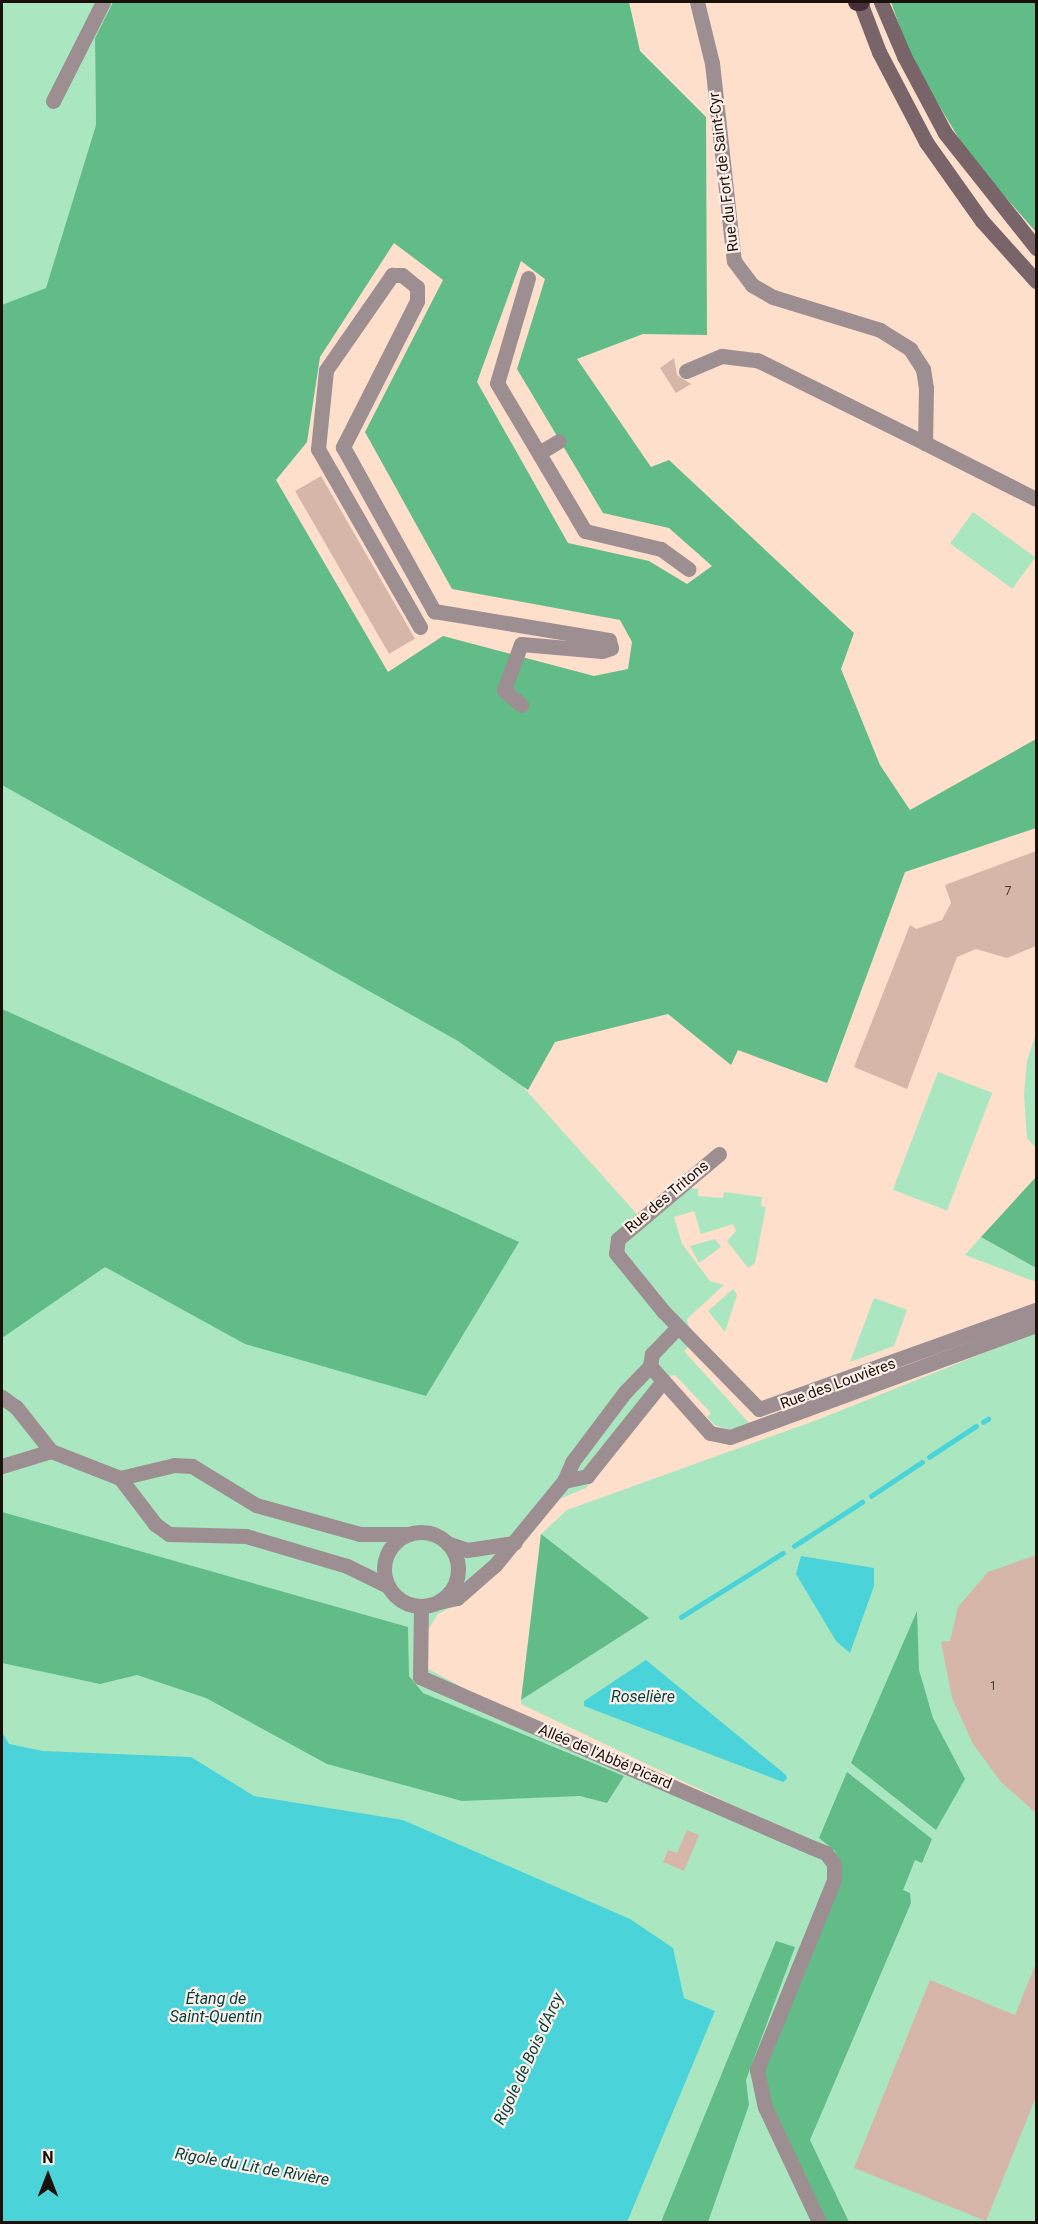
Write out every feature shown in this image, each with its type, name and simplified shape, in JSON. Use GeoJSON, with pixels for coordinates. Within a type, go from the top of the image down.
{"type":"FeatureCollection","features":[{"type":"Feature","properties":{"kind":"main road"},"geometry":{"type":"LineString","coordinates":[[859,2],[879,52],[926,142],[982,221],[1036,281]]}},
{"type":"Feature","properties":{"kind":"main road"},"geometry":{"type":"LineString","coordinates":[[882,2],[904,56],[945,133],[1036,248]]}},
{"type":"Feature","properties":{"kind":"street"},"geometry":{"type":"LineString","coordinates":[[52,101],[103,2]]}},
{"type":"Feature","properties":{"kind":"street","name":"Rue du Fort de Saint-Cyr"},"geometry":{"type":"LineString","coordinates":[[697,2],[711,63],[734,261],[752,285],[773,297],[880,330],[910,349],[922,369],[926,388],[925,443]]}},
{"type":"Feature","properties":{"kind":"street"},"geometry":{"type":"LineString","coordinates":[[420,627],[318,449],[326,370],[392,275],[402,275],[417,287],[417,301],[343,447],[397,536],[434,611],[609,640],[611,648],[602,651],[521,644],[504,690],[521,705]]}},
{"type":"Feature","properties":{"kind":"street"},"geometry":{"type":"LineString","coordinates":[[528,278],[496,383],[585,531],[661,549],[689,569]]}},
{"type":"Feature","properties":{"kind":"street"},"geometry":{"type":"LineString","coordinates":[[686,371],[722,357],[758,360],[1036,499]]}},
{"type":"Feature","properties":{"kind":"street"},"geometry":{"type":"LineString","coordinates":[[539,453],[559,441]]}},
{"type":"Feature","properties":{"kind":"street","name":"Rue des Tritons"},"geometry":{"type":"LineString","coordinates":[[678,1327],[624,1267],[616,1253],[618,1239],[719,1154]]}},
{"type":"Feature","properties":{"kind":"street","name":"Rue des Louvières"},"geometry":{"type":"LineString","coordinates":[[678,1327],[752,1405],[768,1410],[1036,1310]]}},
{"type":"Feature","properties":{"kind":"street","name":"Rue des Louvières"},"geometry":{"type":"LineString","coordinates":[[650,1366],[710,1433],[730,1437],[1036,1325]]}},
{"type":"Feature","properties":{"kind":"street"},"geometry":{"type":"LineString","coordinates":[[2,1397],[16,1407],[51,1451],[120,1478],[155,1524],[169,1534],[246,1536],[347,1566],[388,1586],[402,1600],[421,1606],[457,1598],[478,1583],[564,1481],[594,1432],[625,1392],[650,1366],[652,1354],[678,1327]]}},
{"type":"Feature","properties":{"kind":"street"},"geometry":{"type":"LineString","coordinates":[[564,1481],[587,1476],[613,1447],[643,1404],[663,1382]]}},
{"type":"Feature","properties":{"kind":"street"},"geometry":{"type":"LineString","coordinates":[[594,1432],[597,1447],[613,1447]]}},
{"type":"Feature","properties":{"kind":"street"},"geometry":{"type":"LineString","coordinates":[[2,1466],[51,1451]]}},
{"type":"Feature","properties":{"kind":"street"},"geometry":{"type":"LineString","coordinates":[[120,1478],[174,1465],[192,1466],[255,1505],[360,1534],[429,1533],[467,1550],[514,1543]]}},
{"type":"Feature","properties":{"kind":"street"},"geometry":{"type":"LineString","coordinates":[[388,1586],[385,1568],[390,1550],[409,1534]]}},
{"type":"Feature","properties":{"kind":"street"},"geometry":{"type":"LineString","coordinates":[[438,1602],[458,1574],[458,1563],[447,1543]]}},
{"type":"Feature","properties":{"kind":"street","name":"Allée de l'Abbé Picard"},"geometry":{"type":"LineString","coordinates":[[421,1606],[420,1677],[811,1846],[826,1853],[834,1864],[834,1880],[763,2051],[757,2079],[765,2107],[819,2223]]}},
{"type":"Feature","properties":{"kind":"green space"},"geometry":{"type":"Polygon","coordinates":[[[2,2],[113,2],[95,38],[96,125],[46,289],[20,299],[2,360],[2,2]]]}},
{"type":"Feature","properties":{"kind":"green space"},"geometry":{"type":"Polygon","coordinates":[[[113,2],[629,2],[640,51],[706,117],[707,335],[643,334],[577,359],[651,467],[669,460],[854,633],[841,669],[880,765],[910,810],[1036,739],[1036,828],[905,872],[827,1083],[738,1050],[731,1065],[668,1014],[555,1042],[528,1090],[458,1041],[2,785],[2,305],[46,288],[96,125],[95,38],[113,2]],[[394,243],[320,357],[307,442],[276,480],[388,672],[443,636],[594,676],[628,669],[632,642],[620,620],[452,589],[365,432],[443,280],[394,243]],[[521,261],[477,382],[568,543],[649,561],[687,584],[712,566],[669,528],[603,513],[517,369],[545,279],[521,261]]]}},
{"type":"Feature","properties":{"kind":"green space"},"geometry":{"type":"Polygon","coordinates":[[[891,2],[1036,2],[1036,232],[970,157],[911,59],[891,2]]]}},
{"type":"Feature","properties":{"kind":"green space"},"geometry":{"type":"Polygon","coordinates":[[[973,512],[1035,557],[1012,589],[950,544],[973,512]]]}},
{"type":"Feature","properties":{"kind":"green space"},"geometry":{"type":"Polygon","coordinates":[[[2,783],[470,1028],[644,1222],[683,1187],[698,1189],[698,1196],[723,1198],[724,1192],[762,1197],[761,1206],[766,1207],[755,1263],[748,1268],[727,1241],[736,1231],[733,1224],[701,1234],[694,1211],[674,1217],[682,1244],[710,1281],[724,1285],[687,1319],[690,1332],[683,1342],[689,1346],[684,1351],[751,1425],[728,1430],[715,1425],[707,1417],[711,1413],[675,1375],[668,1376],[649,1410],[586,1488],[557,1500],[466,1599],[438,1614],[426,1633],[423,1666],[469,1691],[737,1807],[521,1704],[541,1534],[567,1510],[817,1420],[1036,1332],[1036,2222],[2,2222],[2,783]]]}},
{"type":"Feature","properties":{"kind":"green space"},"geometry":{"type":"Polygon","coordinates":[[[2,1009],[519,1242],[426,1396],[245,1344],[105,1267],[2,1338],[2,1009]]]}},
{"type":"Feature","properties":{"kind":"green space"},"geometry":{"type":"Polygon","coordinates":[[[1036,1033],[1036,1148],[1027,1138],[1024,1095],[1027,1061],[1036,1033]]]}},
{"type":"Feature","properties":{"kind":"green space"},"geometry":{"type":"Polygon","coordinates":[[[938,1072],[992,1093],[947,1210],[893,1190],[938,1072]]]}},
{"type":"Feature","properties":{"kind":"green space"},"geometry":{"type":"Polygon","coordinates":[[[1036,1177],[1036,1268],[981,1237],[1036,1177]]]}},
{"type":"Feature","properties":{"kind":"green space"},"geometry":{"type":"Polygon","coordinates":[[[981,1237],[1036,1268],[1036,1282],[965,1255],[981,1237]]]}},
{"type":"Feature","properties":{"kind":"green space"},"geometry":{"type":"Polygon","coordinates":[[[715,1239],[721,1247],[699,1263],[690,1246],[715,1239]]]}},
{"type":"Feature","properties":{"kind":"green space"},"geometry":{"type":"Polygon","coordinates":[[[733,1289],[737,1295],[725,1332],[708,1311],[733,1289]]]}},
{"type":"Feature","properties":{"kind":"green space"},"geometry":{"type":"Polygon","coordinates":[[[874,1298],[907,1310],[894,1346],[850,1362],[874,1298]]]}},
{"type":"Feature","properties":{"kind":"green space"},"geometry":{"type":"Polygon","coordinates":[[[2,1512],[408,1627],[409,1676],[423,1693],[624,1776],[607,1803],[580,1796],[462,1801],[327,1764],[206,1698],[137,1675],[100,1684],[2,1663],[2,1512]]]}},
{"type":"Feature","properties":{"kind":"green space"},"geometry":{"type":"Polygon","coordinates":[[[541,1534],[649,1618],[521,1700],[541,1534]]]}},
{"type":"Feature","properties":{"kind":"green space"},"geometry":{"type":"Polygon","coordinates":[[[917,1611],[919,1670],[933,1718],[965,1779],[936,1830],[851,1763],[917,1611]]]}},
{"type":"Feature","properties":{"kind":"green space"},"geometry":{"type":"Polygon","coordinates":[[[847,1772],[932,1839],[922,1863],[915,1860],[903,1890],[910,1893],[911,1903],[810,2140],[849,2222],[827,2222],[764,2088],[763,2073],[840,1867],[835,1851],[819,1838],[847,1772]]]}},
{"type":"Feature","properties":{"kind":"green space"},"geometry":{"type":"Polygon","coordinates":[[[776,1941],[795,1947],[746,2080],[749,2105],[708,2222],[661,2222],[776,1941]]]}},
{"type":"Feature","properties":{"kind":"water"},"geometry":{"type":"Polygon","coordinates":[[[801,1556],[874,1568],[874,1586],[850,1653],[836,1641],[796,1574],[801,1556]]]}},
{"type":"Feature","properties":{"kind":"water","name":"Roselière"},"geometry":{"type":"Polygon","coordinates":[[[646,1660],[786,1775],[787,1779],[783,1782],[584,1706],[584,1701],[646,1660]]]}},
{"type":"Feature","properties":{"kind":"water","name":"Étang de Saint-Quentin"},"geometry":{"type":"Polygon","coordinates":[[[2,1732],[9,1744],[43,1751],[191,1757],[254,1796],[403,1820],[630,1919],[673,1948],[684,1998],[715,2011],[627,2222],[2,2222],[2,1732]]]}},
{"type":"Feature","properties":{"kind":"building"},"geometry":{"type":"Polygon","coordinates":[[[674,358],[677,375],[691,384],[676,393],[660,368],[674,358]]]}},
{"type":"Feature","properties":{"kind":"building"},"geometry":{"type":"Polygon","coordinates":[[[321,476],[415,639],[389,654],[295,491],[321,476]]]}},
{"type":"Feature","properties":{"kind":"building"},"geometry":{"type":"Polygon","coordinates":[[[1036,851],[1036,946],[1007,958],[976,949],[957,957],[907,1089],[854,1067],[910,925],[916,929],[942,920],[951,903],[945,885],[1036,851]]]}},
{"type":"Feature","properties":{"kind":"building"},"geometry":{"type":"Polygon","coordinates":[[[1036,1555],[1036,1813],[1001,1782],[973,1744],[952,1698],[941,1642],[950,1641],[958,1607],[988,1572],[1036,1555]]]}},
{"type":"Feature","properties":{"kind":"building"},"geometry":{"type":"Polygon","coordinates":[[[687,1830],[699,1835],[684,1871],[663,1862],[668,1850],[677,1853],[687,1830]]]}},
{"type":"Feature","properties":{"kind":"building"},"geometry":{"type":"Polygon","coordinates":[[[1036,1963],[1036,2097],[986,2221],[854,2168],[930,1980],[1015,2015],[1036,1963]]]}},
{"type":"Feature","properties":{"kind":"waterway"},"geometry":{"type":"LineString","coordinates":[[983,1422],[988,1419]]}},
{"type":"Feature","properties":{"kind":"waterway"},"geometry":{"type":"LineString","coordinates":[[929,1457],[976,1426]]}},
{"type":"Feature","properties":{"kind":"waterway"},"geometry":{"type":"LineString","coordinates":[[871,1496],[922,1462]]}},
{"type":"Feature","properties":{"kind":"waterway"},"geometry":{"type":"LineString","coordinates":[[794,1546],[862,1502]]}},
{"type":"Feature","properties":{"kind":"waterway"},"geometry":{"type":"LineString","coordinates":[[681,1617],[783,1553]]}},
{"type":"Feature","properties":{"kind":"water label","name":"Rigole de Bois d'Arcy"},"geometry":{"type":"Point","coordinates":[529,2059]}},
{"type":"Feature","properties":{"kind":"water label","name":"Rigole du Lit de Rivière"},"geometry":{"type":"Point","coordinates":[252,2167]}}]}
